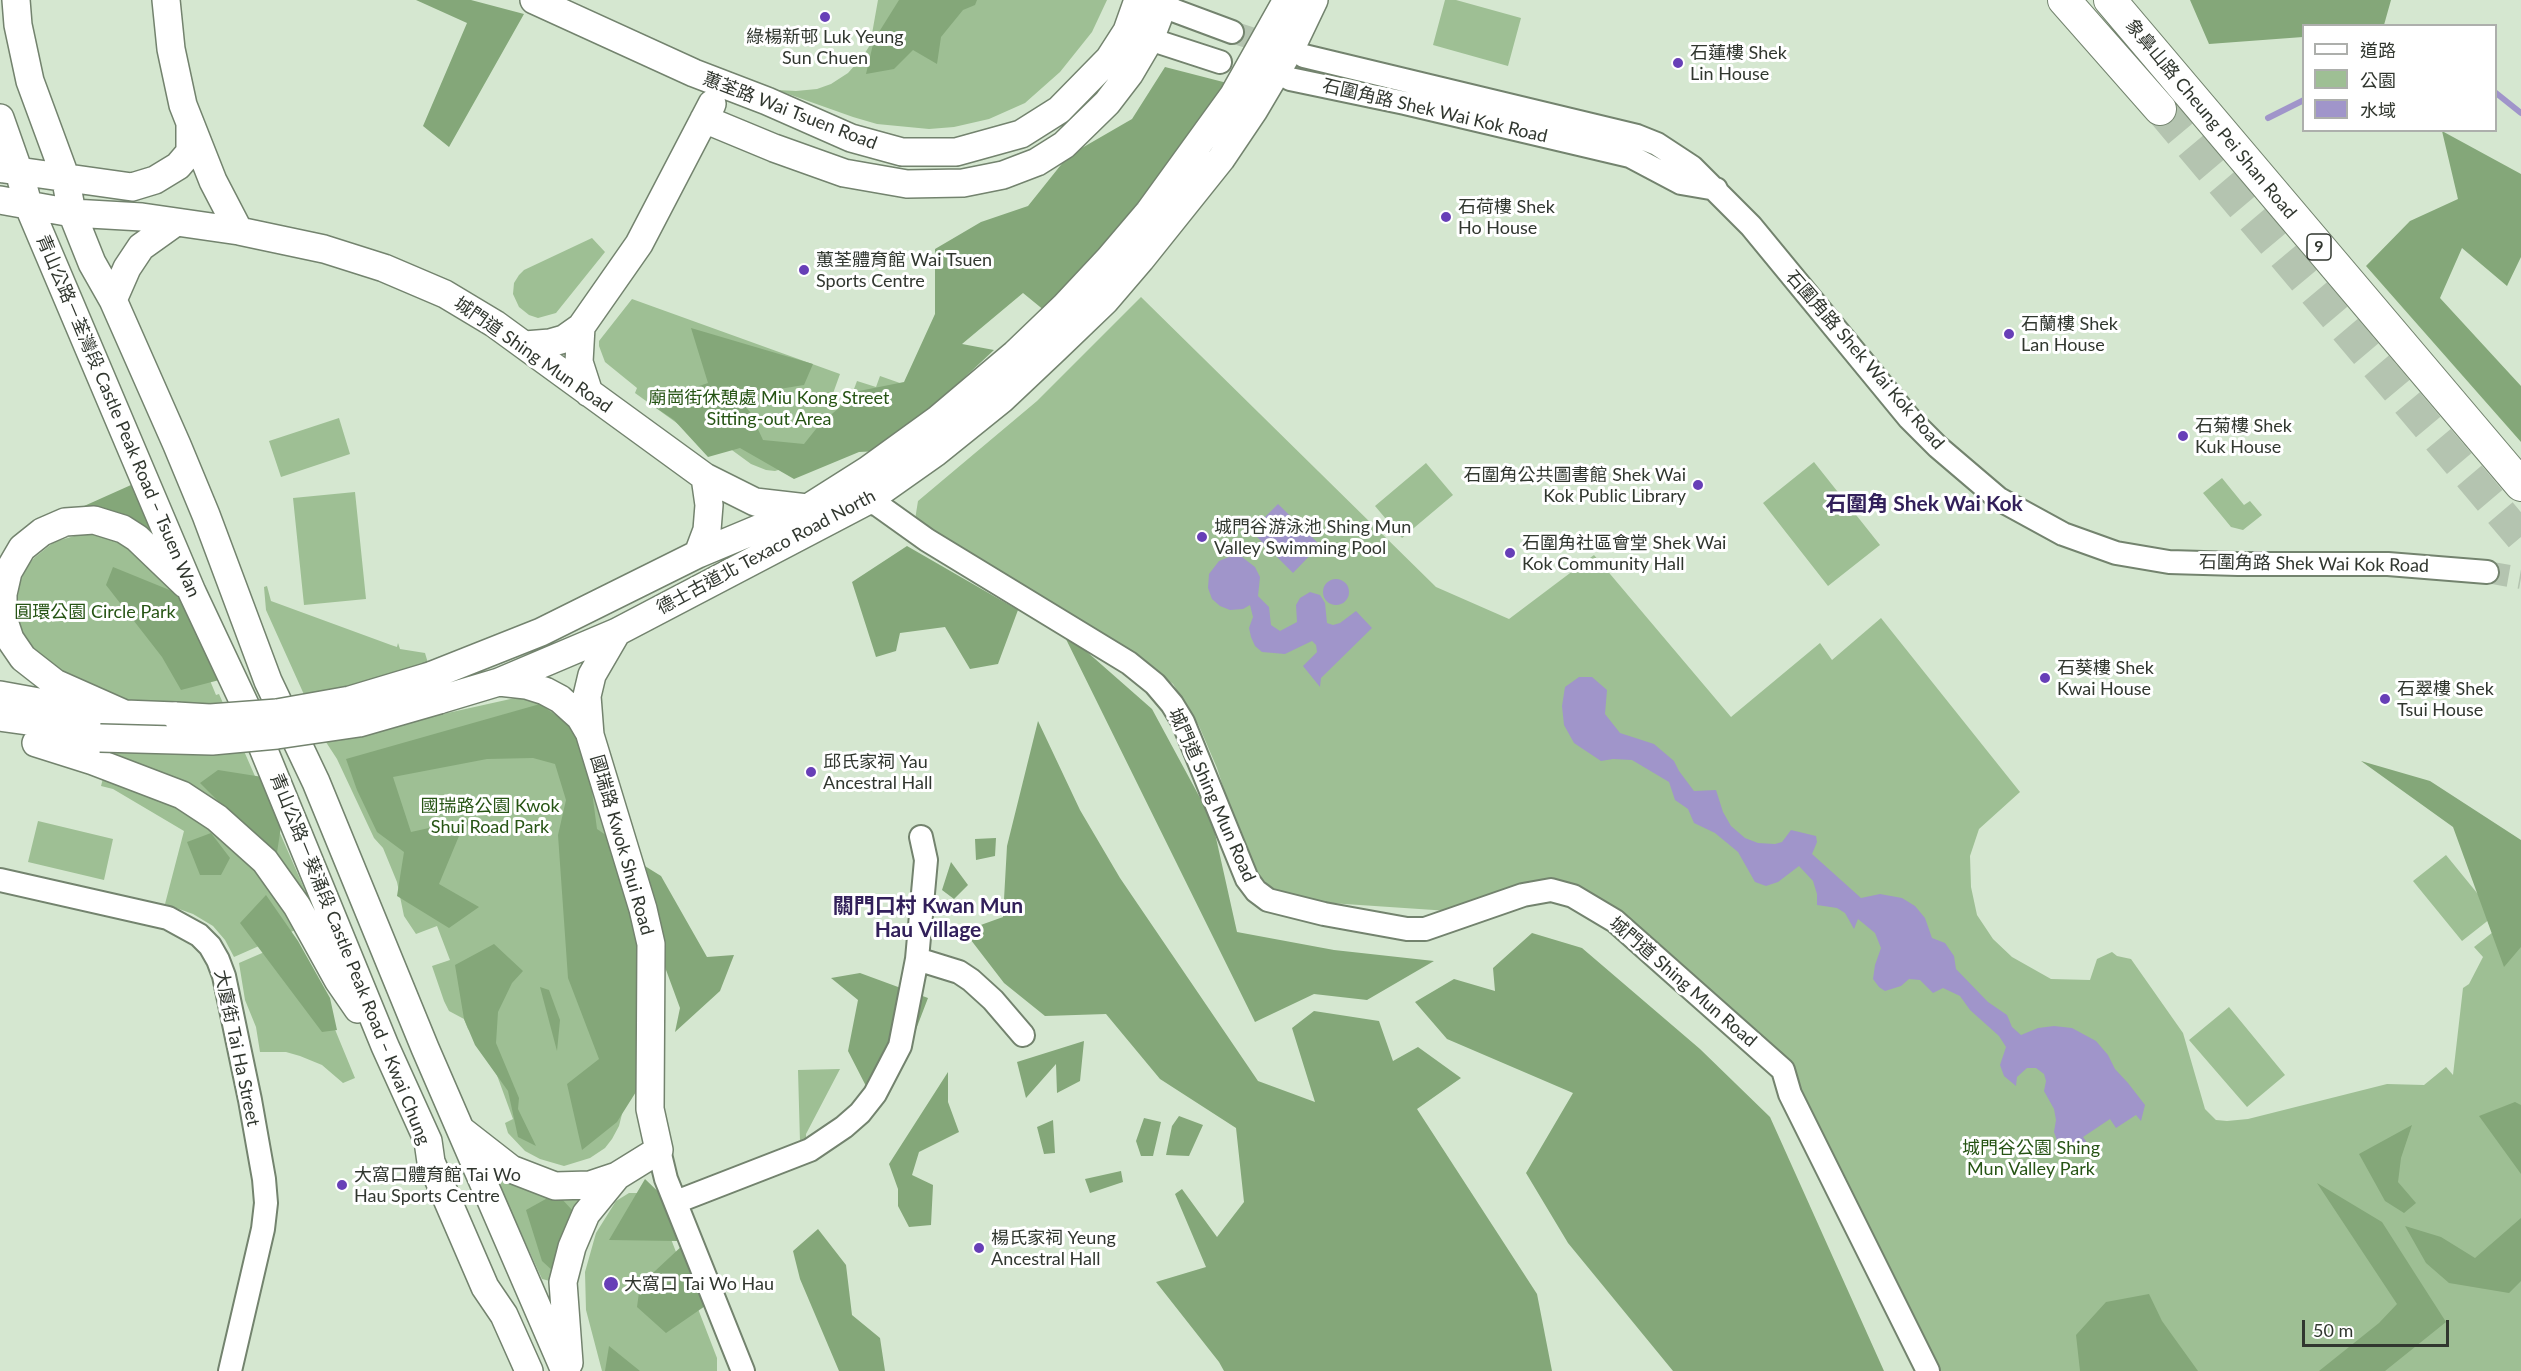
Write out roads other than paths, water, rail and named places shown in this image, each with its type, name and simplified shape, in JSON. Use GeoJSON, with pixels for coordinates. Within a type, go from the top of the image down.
{"type":"FeatureCollection","features":[{"type":"Feature","properties":{"kind":"highway"},"geometry":{"type":"LineString","coordinates":[[2055,0],[2090,30]]}},
{"type":"Feature","properties":{"kind":"highway","name":"象鼻山路 Cheung Pei Shan Road"},"geometry":{"type":"LineString","coordinates":[[2064,0],[2160,109]]}},
{"type":"Feature","properties":{"kind":"highway","name":"象鼻山路 Cheung Pei Shan Road"},"geometry":{"type":"LineString","coordinates":[[2113,3],[2521,485]]}},
{"type":"Feature","properties":{"kind":"main road","name":"青山公路－荃灣段 Castle Peak Road – Tsuen Wan"},"geometry":{"type":"LineString","coordinates":[[16,0],[18,25],[30,81],[65,176],[72,213],[93,263],[113,300],[206,515],[268,681],[286,721]]}},
{"type":"Feature","properties":{"kind":"main road"},"geometry":{"type":"LineString","coordinates":[[166,0],[171,49],[183,105],[213,182],[239,231]]}},
{"type":"Feature","properties":{"kind":"main road","name":"蕙荃路 Wai Tsuen Road"},"geometry":{"type":"LineString","coordinates":[[534,0],[694,74],[767,100],[850,138],[902,152],[956,152],[1021,134],[1059,110],[1109,58],[1138,35],[1158,2]]}},
{"type":"Feature","properties":{"kind":"main road","name":"蕙荃路 Wai Tsuen Road"},"geometry":{"type":"LineString","coordinates":[[704,119],[774,148],[844,172],[907,184],[963,183],[1012,172],[1037,162],[1064,145],[1113,96],[1130,73],[1138,35],[1138,0]]}},
{"type":"Feature","properties":{"kind":"main road","name":"德士古道北 Texaco Road North"},"geometry":{"type":"LineString","coordinates":[[434,688],[698,554],[808,508],[868,470],[937,420],[1015,354],[1087,283],[1149,212],[1197,150],[1233,96],[1287,0]]}},
{"type":"Feature","properties":{"kind":"main road","name":"德士古道北 Texaco Road North"},"geometry":{"type":"LineString","coordinates":[[434,688],[499,682],[616,632],[867,501],[935,453],[1002,399],[1105,301],[1141,260],[1221,159],[1254,110],[1293,44],[1314,0]]}},
{"type":"Feature","properties":{"kind":"main road"},"geometry":{"type":"LineString","coordinates":[[525,345],[550,343],[564,339],[580,327],[639,244],[722,84]]}},
{"type":"Feature","properties":{"kind":"main road","name":"青山公路－荃灣段 Castle Peak Road – Tsuen Wan"},"geometry":{"type":"LineString","coordinates":[[0,118],[10,170],[29,207],[192,592],[247,710]]}},
{"type":"Feature","properties":{"kind":"main road"},"geometry":{"type":"LineString","coordinates":[[10,170],[132,187],[155,180],[178,166],[190,152],[190,124]]}},
{"type":"Feature","properties":{"kind":"main road","name":"城門道 Shing Mun Road"},"geometry":{"type":"LineString","coordinates":[[0,200],[72,213],[142,217],[239,231],[324,249],[384,268],[445,294],[495,324],[705,477],[755,502],[808,508]]}},
{"type":"Feature","properties":{"kind":"main road"},"geometry":{"type":"LineString","coordinates":[[113,300],[127,268],[141,248],[176,222]]}},
{"type":"Feature","properties":{"kind":"main road"},"geometry":{"type":"LineString","coordinates":[[580,327],[579,362],[589,393]]}},
{"type":"Feature","properties":{"kind":"main road"},"geometry":{"type":"LineString","coordinates":[[698,554],[707,530],[709,505],[705,477]]}},
{"type":"Feature","properties":{"kind":"main road"},"geometry":{"type":"LineString","coordinates":[[128,715],[55,683],[22,658],[10,639],[3,610],[3,594],[8,572],[22,548],[42,532],[64,522],[94,520],[123,529],[137,538],[192,592]]}},
{"type":"Feature","properties":{"kind":"main road","name":"國瑞路 Kwok Shui Road"},"geometry":{"type":"LineString","coordinates":[[616,632],[592,675],[586,696],[591,735],[643,909],[651,944],[650,1109],[659,1150]]}},
{"type":"Feature","properties":{"kind":"main road","name":"國瑞路 Kwok Shui Road"},"geometry":{"type":"LineString","coordinates":[[499,682],[545,690],[560,699],[580,717],[591,735]]}},
{"type":"Feature","properties":{"kind":"main road"},"geometry":{"type":"LineString","coordinates":[[0,695],[99,713],[210,718],[277,712],[434,688]]}},
{"type":"Feature","properties":{"kind":"main road"},"geometry":{"type":"LineString","coordinates":[[36,743],[100,738],[212,741],[277,735],[360,723],[434,688]]}},
{"type":"Feature","properties":{"kind":"main road","name":"青山公路－葵涌段 Castle Peak Road – Kwai Chung"},"geometry":{"type":"LineString","coordinates":[[247,710],[385,1046],[428,1141],[431,1162],[485,1287],[504,1315],[529,1371]]}},
{"type":"Feature","properties":{"kind":"main road"},"geometry":{"type":"LineString","coordinates":[[0,717],[42,723],[100,738]]}},
{"type":"Feature","properties":{"kind":"main road","name":"青山公路－葵涌段 Castle Peak Road – Kwai Chung"},"geometry":{"type":"LineString","coordinates":[[286,721],[316,782],[460,1130],[565,1371]]}},
{"type":"Feature","properties":{"kind":"main road"},"geometry":{"type":"LineString","coordinates":[[0,736],[36,743],[93,761],[182,795],[217,818],[266,861],[297,906],[338,980],[385,1046]]}},
{"type":"Feature","properties":{"kind":"main road"},"geometry":{"type":"LineString","coordinates":[[460,1130],[511,1168],[555,1186],[590,1185],[617,1176],[659,1150]]}},
{"type":"Feature","properties":{"kind":"main road"},"geometry":{"type":"LineString","coordinates":[[570,1371],[563,1282],[572,1247],[586,1214],[617,1176]]}},
{"type":"Feature","properties":{"kind":"street"},"geometry":{"type":"LineString","coordinates":[[1158,2],[1232,32]]}},
{"type":"Feature","properties":{"kind":"street"},"geometry":{"type":"LineString","coordinates":[[1138,35],[1220,62]]}},
{"type":"Feature","properties":{"kind":"street","name":"石圍角路 Shek Wai Kok Road"},"geometry":{"type":"LineString","coordinates":[[1304,56],[1636,136],[1658,144],[1716,189],[1750,225],[1909,417],[1938,447],[1999,499],[2063,534],[2116,552],[2169,562],[2388,564],[2487,572]]}},
{"type":"Feature","properties":{"kind":"street","name":"石圍角路 Shek Wai Kok Road"},"geometry":{"type":"LineString","coordinates":[[1290,79],[1405,103],[1630,156],[1681,183],[1716,189]]}},
{"type":"Feature","properties":{"kind":"street","name":"城門道 Shing Mun Road"},"geometry":{"type":"LineString","coordinates":[[867,501],[878,505],[927,540],[1129,663],[1155,684],[1172,704],[1183,722],[1247,879],[1256,891],[1268,900],[1324,914],[1407,929],[1425,929],[1523,895],[1551,890],[1573,896],[1615,921],[1783,1070],[1790,1094],[1928,1371]]}},
{"type":"Feature","properties":{"kind":"street"},"geometry":{"type":"LineString","coordinates":[[676,1202],[810,1150],[826,1141],[861,1113],[875,1094],[900,1046],[917,959],[926,860],[921,837]]}},
{"type":"Feature","properties":{"kind":"street","name":"大廈街 Tai Ha Street"},"geometry":{"type":"LineString","coordinates":[[0,880],[168,918],[200,935],[218,960],[225,976],[250,1100],[266,1203],[263,1228],[230,1371]]}},
{"type":"Feature","properties":{"kind":"street"},"geometry":{"type":"LineString","coordinates":[[917,959],[959,972],[993,1000],[1023,1035]]}},
{"type":"Feature","properties":{"kind":"street","name":"國瑞路 Kwok Shui Road"},"geometry":{"type":"LineString","coordinates":[[659,1150],[666,1179],[743,1371]]}},
{"type":"Feature","properties":{"kind":"water"},"geometry":{"type":"Polygon","coordinates":[[[1278,504],[1320,545],[1293,573],[1251,531],[1278,504]]]}},
{"type":"Feature","properties":{"kind":"water"},"geometry":{"type":"Polygon","coordinates":[[[1229,557],[1242,557],[1255,567],[1260,577],[1258,596],[1269,607],[1271,625],[1280,631],[1297,622],[1296,605],[1300,598],[1310,592],[1320,595],[1325,603],[1327,623],[1333,625],[1340,623],[1356,611],[1372,628],[1321,678],[1320,687],[1303,666],[1317,652],[1316,645],[1312,641],[1285,654],[1262,652],[1255,646],[1251,637],[1249,628],[1253,617],[1250,605],[1243,609],[1230,610],[1220,606],[1212,599],[1208,588],[1209,574],[1219,561],[1229,557]]]}},
{"type":"Feature","properties":{"kind":"water"},"geometry":{"type":"Polygon","coordinates":[[[1336,579],[1345,583],[1349,592],[1345,601],[1336,605],[1327,601],[1323,592],[1327,583],[1336,579]]]}},
{"type":"Feature","properties":{"kind":"water"},"geometry":{"type":"Polygon","coordinates":[[[1579,677],[1592,677],[1607,690],[1605,714],[1620,733],[1654,744],[1674,761],[1694,791],[1716,790],[1723,812],[1731,826],[1745,838],[1758,843],[1775,844],[1782,842],[1791,830],[1816,836],[1817,842],[1812,854],[1861,898],[1880,894],[1902,898],[1915,906],[1925,918],[1932,938],[1945,943],[1954,956],[1956,969],[1988,1002],[2007,1015],[2012,1027],[2021,1035],[2038,1028],[2054,1026],[2072,1028],[2096,1041],[2108,1055],[2115,1069],[2145,1105],[2141,1121],[2136,1115],[2116,1128],[2110,1119],[2083,1137],[2093,1151],[2084,1155],[2072,1154],[2059,1146],[2054,1132],[2056,1120],[2054,1109],[2044,1091],[2046,1081],[2044,1074],[2036,1068],[2027,1068],[2017,1077],[2016,1086],[2004,1076],[2000,1065],[2006,1047],[1999,1036],[1970,1010],[1960,996],[1943,988],[1933,993],[1920,980],[1909,979],[1901,986],[1885,991],[1873,979],[1881,948],[1875,933],[1858,919],[1854,929],[1845,913],[1837,908],[1817,905],[1817,894],[1813,881],[1799,866],[1778,882],[1766,886],[1755,882],[1738,852],[1715,833],[1694,823],[1688,809],[1675,800],[1669,782],[1632,760],[1601,761],[1574,743],[1564,725],[1562,706],[1565,687],[1579,677]]]}},
{"type":"Feature","properties":{"kind":"waterway"},"geometry":{"type":"LineString","coordinates":[[2497,94],[2521,113]]}},
{"type":"Feature","properties":{"kind":"waterway"},"geometry":{"type":"LineString","coordinates":[[2268,118],[2302,101]]}},
{"type":"Feature","properties":{"kind":"tunnel"},"geometry":{"type":"LineString","coordinates":[[1232,32],[1279,47]]}},
{"type":"Feature","properties":{"kind":"tunnel"},"geometry":{"type":"LineString","coordinates":[[2160,109],[2521,537]]}},
{"type":"Feature","properties":{"kind":"tunnel"},"geometry":{"type":"LineString","coordinates":[[2487,572],[2521,578]]}},
{"type":"Feature","properties":{"kind":"place","name":"綠楊新邨 Luk Yeung Sun Chuen"},"geometry":{"type":"Point","coordinates":[825,17]}},
{"type":"Feature","properties":{"kind":"place","name":"石蓮樓 Shek Lin House"},"geometry":{"type":"Point","coordinates":[1678,63]}},
{"type":"Feature","properties":{"kind":"place","name":"石荷樓 Shek Ho House"},"geometry":{"type":"Point","coordinates":[1446,217]}},
{"type":"Feature","properties":{"kind":"place","name":"蕙荃體育館 Wai Tsuen Sports Centre"},"geometry":{"type":"Point","coordinates":[804,270]}},
{"type":"Feature","properties":{"kind":"place","name":"石蘭樓 Shek Lan House"},"geometry":{"type":"Point","coordinates":[2009,334]}},
{"type":"Feature","properties":{"kind":"place","name":"石菊樓 Shek Kuk House"},"geometry":{"type":"Point","coordinates":[2183,436]}},
{"type":"Feature","properties":{"kind":"place","name":"石圍角公共圖書館 Shek Wai Kok Public Library"},"geometry":{"type":"Point","coordinates":[1698,485]}},
{"type":"Feature","properties":{"kind":"place","name":"城門谷游泳池 Shing Mun Valley Swimming Pool"},"geometry":{"type":"Point","coordinates":[1202,537]}},
{"type":"Feature","properties":{"kind":"place","name":"石圍角社區會堂 Shek Wai Kok Community Hall"},"geometry":{"type":"Point","coordinates":[1510,553]}},
{"type":"Feature","properties":{"kind":"place","name":"石葵樓 Shek Kwai House"},"geometry":{"type":"Point","coordinates":[2045,678]}},
{"type":"Feature","properties":{"kind":"place","name":"石翠樓 Shek Tsui House"},"geometry":{"type":"Point","coordinates":[2385,699]}},
{"type":"Feature","properties":{"kind":"place","name":"邱氏家祠 Yau Ancestral Hall"},"geometry":{"type":"Point","coordinates":[811,772]}},
{"type":"Feature","properties":{"kind":"place","name":"大窩口體育館 Tai Wo Hau Sports Centre"},"geometry":{"type":"Point","coordinates":[342,1185]}},
{"type":"Feature","properties":{"kind":"place","name":"楊氏家祠 Yeung Ancestral Hall"},"geometry":{"type":"Point","coordinates":[979,1248]}},
{"type":"Feature","properties":{"kind":"place","name":"大窩口 Tai Wo Hau"},"geometry":{"type":"Point","coordinates":[611,1284]}},
{"type":"Feature","properties":{"kind":"district","name":"石圍角 Shek Wai Kok"},"geometry":{"type":"Point","coordinates":[1924,504]}},
{"type":"Feature","properties":{"kind":"district","name":"關門口村 Kwan Mun Hau Village"},"geometry":{"type":"Point","coordinates":[928,918]}},
{"type":"Feature","properties":{"kind":"park label","name":"廟崗街休憩處 Miu Kong Street Sitting-out Area"},"geometry":{"type":"Point","coordinates":[769,408]}},
{"type":"Feature","properties":{"kind":"park label","name":"圓環公園 Circle Park"},"geometry":{"type":"Point","coordinates":[95,612]}},
{"type":"Feature","properties":{"kind":"park label","name":"國瑞路公園 Kwok Shui Road Park"},"geometry":{"type":"Point","coordinates":[490,816]}},
{"type":"Feature","properties":{"kind":"park label","name":"城門谷公園 Shing Mun Valley Park"},"geometry":{"type":"Point","coordinates":[2031,1158]}}]}
